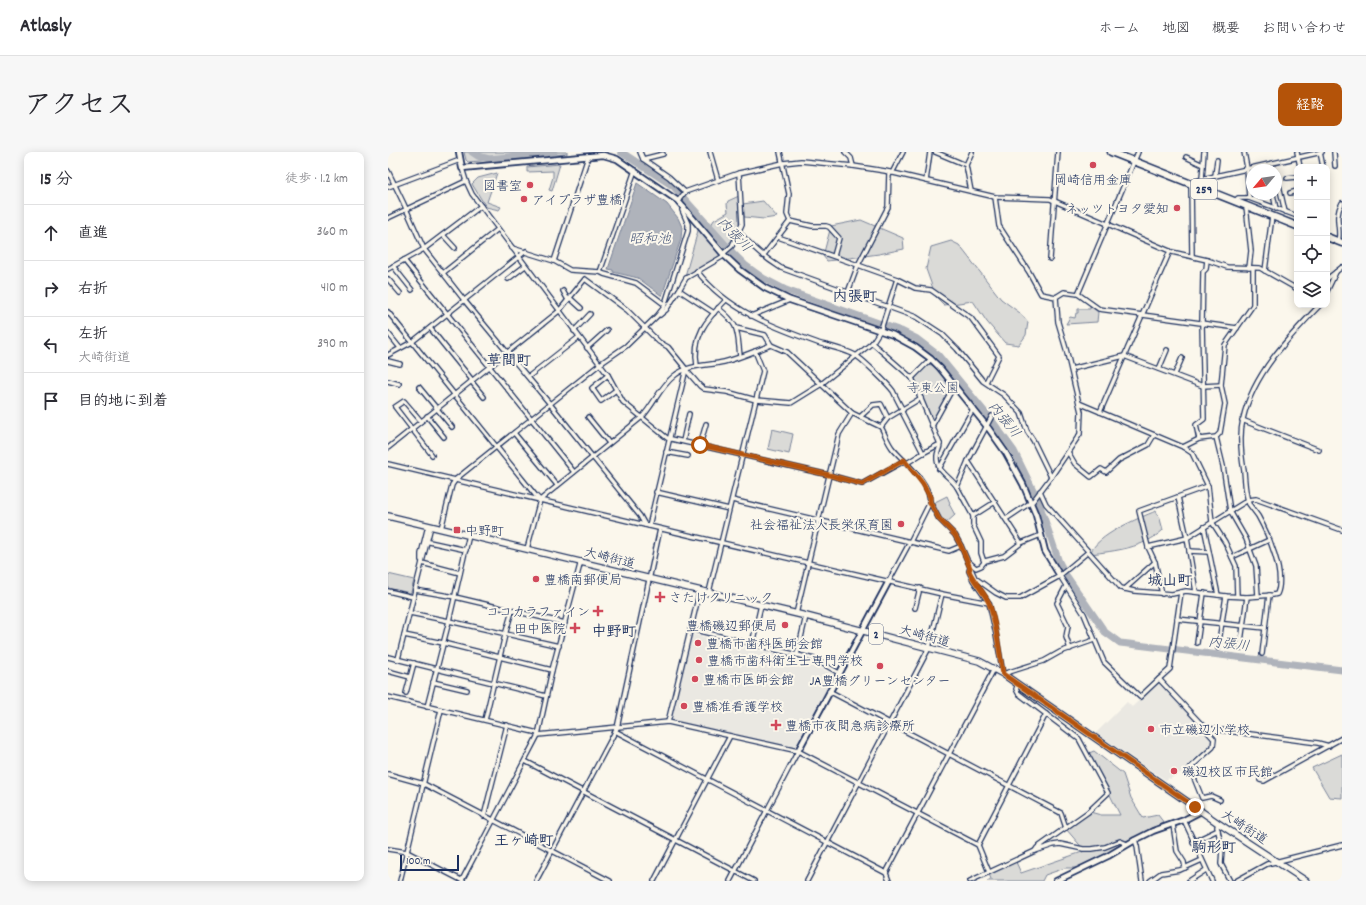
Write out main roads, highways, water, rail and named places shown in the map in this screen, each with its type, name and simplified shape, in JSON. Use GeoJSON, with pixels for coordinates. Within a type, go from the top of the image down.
{"type":"FeatureCollection","features":[{"type":"Feature","properties":{"kind":"highway","name":"259"},"geometry":{"type":"LineString","coordinates":[[1111,152],[1294,225]]}},
{"type":"Feature","properties":{"kind":"highway"},"geometry":{"type":"LineString","coordinates":[[1330,238],[1340,243]]}},
{"type":"Feature","properties":{"kind":"main road","name":"大崎街道"},"geometry":{"type":"LineString","coordinates":[[388,516],[709,592],[979,661],[1018,684],[1218,823],[1278,861],[1306,881]]}},
{"type":"Feature","properties":{"kind":"water","name":"昭和池"},"geometry":{"type":"Polygon","coordinates":[[[637,183],[667,204],[678,218],[682,227],[681,239],[662,296],[638,278],[613,272],[613,270],[608,269],[637,183]]]}},
{"type":"Feature","properties":{"kind":"waterway","name":"内張川"},"geometry":{"type":"LineString","coordinates":[[472,152],[478,156],[489,159],[554,152]]}},
{"type":"Feature","properties":{"kind":"waterway","name":"内張川"},"geometry":{"type":"LineString","coordinates":[[621,152],[673,186],[733,253],[745,265],[763,278],[786,290],[901,331],[917,339],[938,355],[993,422],[1014,451],[1038,500],[1059,562],[1066,575],[1105,632],[1120,643],[1342,670]]}},
{"type":"Feature","properties":{"kind":"place","name":"岡崎信用金庫"},"geometry":{"type":"Point","coordinates":[1093,165]}},
{"type":"Feature","properties":{"kind":"place","name":"図書室"},"geometry":{"type":"Point","coordinates":[530,185]}},
{"type":"Feature","properties":{"kind":"place","name":"アイプラザ豊橋"},"geometry":{"type":"Point","coordinates":[524,199]}},
{"type":"Feature","properties":{"kind":"place","name":"ネッツトヨタ愛知"},"geometry":{"type":"Point","coordinates":[1177,208]}},
{"type":"Feature","properties":{"kind":"place","name":"社会福祉法人長栄保育園"},"geometry":{"type":"Point","coordinates":[901,524]}},
{"type":"Feature","properties":{"kind":"place","name":"中野町"},"geometry":{"type":"Point","coordinates":[457,530]}},
{"type":"Feature","properties":{"kind":"place","name":"豊橋南郵便局"},"geometry":{"type":"Point","coordinates":[536,579]}},
{"type":"Feature","properties":{"kind":"place","name":"さたけクリニック"},"geometry":{"type":"Point","coordinates":[660,597]}},
{"type":"Feature","properties":{"kind":"place","name":"ココカラファイン"},"geometry":{"type":"Point","coordinates":[598,611]}},
{"type":"Feature","properties":{"kind":"place","name":"豊橋磯辺郵便局"},"geometry":{"type":"Point","coordinates":[785,625]}},
{"type":"Feature","properties":{"kind":"place","name":"田中医院"},"geometry":{"type":"Point","coordinates":[575,628]}},
{"type":"Feature","properties":{"kind":"place","name":"豊橋市歯科医師会館"},"geometry":{"type":"Point","coordinates":[698,643]}},
{"type":"Feature","properties":{"kind":"place","name":"豊橋市歯科衛生士専門学校"},"geometry":{"type":"Point","coordinates":[699,660]}},
{"type":"Feature","properties":{"kind":"place","name":"JA豊橋グリーンセンター"},"geometry":{"type":"Point","coordinates":[880,666]}},
{"type":"Feature","properties":{"kind":"place","name":"豊橋市医師会館"},"geometry":{"type":"Point","coordinates":[695,679]}},
{"type":"Feature","properties":{"kind":"place","name":"豊橋准看護学校"},"geometry":{"type":"Point","coordinates":[684,706]}},
{"type":"Feature","properties":{"kind":"place","name":"豊橋市夜間急病診療所"},"geometry":{"type":"Point","coordinates":[776,725]}},
{"type":"Feature","properties":{"kind":"place","name":"市立磯辺小学校"},"geometry":{"type":"Point","coordinates":[1151,729]}},
{"type":"Feature","properties":{"kind":"place","name":"磯辺校区市民館"},"geometry":{"type":"Point","coordinates":[1174,771]}},
{"type":"Feature","properties":{"kind":"district","name":"内張町"},"geometry":{"type":"Point","coordinates":[855,296]}},
{"type":"Feature","properties":{"kind":"district","name":"草間町"},"geometry":{"type":"Point","coordinates":[509,360]}},
{"type":"Feature","properties":{"kind":"district","name":"城山町"},"geometry":{"type":"Point","coordinates":[1170,580]}},
{"type":"Feature","properties":{"kind":"district","name":"中野町"},"geometry":{"type":"Point","coordinates":[614,631]}},
{"type":"Feature","properties":{"kind":"district","name":"王ヶ崎町"},"geometry":{"type":"Point","coordinates":[524,840]}},
{"type":"Feature","properties":{"kind":"district","name":"駒形町"},"geometry":{"type":"Point","coordinates":[1214,847]}},
{"type":"Feature","properties":{"kind":"park label","name":"寺東公園"},"geometry":{"type":"Point","coordinates":[933,387]}}]}
